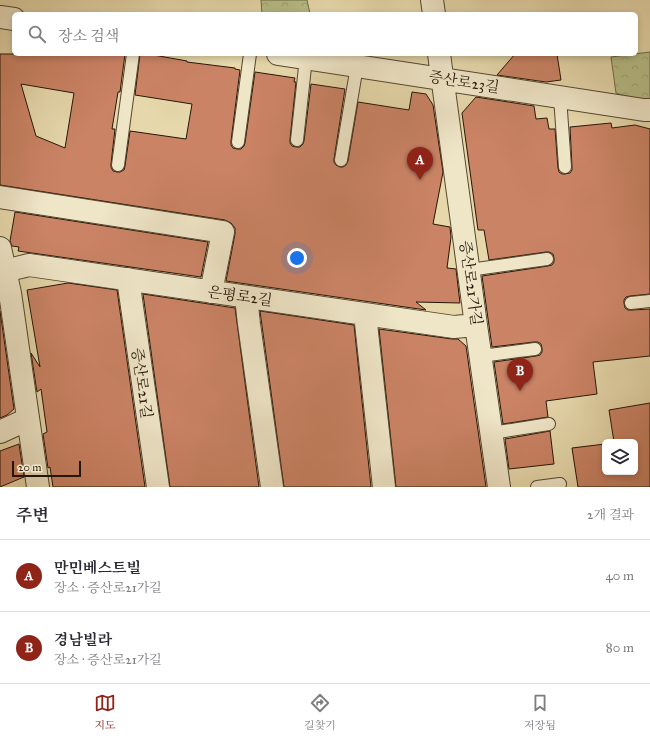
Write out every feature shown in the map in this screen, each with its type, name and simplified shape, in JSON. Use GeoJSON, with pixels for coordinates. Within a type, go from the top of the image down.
{"type":"FeatureCollection","features":[{"type":"Feature","properties":{"kind":"street"},"geometry":{"type":"LineString","coordinates":[[432,0],[434,12]]}},
{"type":"Feature","properties":{"kind":"street"},"geometry":{"type":"LineString","coordinates":[[0,17],[12,19]]}},
{"type":"Feature","properties":{"kind":"street","name":"증산로23길"},"geometry":{"type":"LineString","coordinates":[[292,56],[650,110]]}},
{"type":"Feature","properties":{"kind":"street","name":"증산로21가길"},"geometry":{"type":"LineString","coordinates":[[440,56],[499,487]]}},
{"type":"Feature","properties":{"kind":"street"},"geometry":{"type":"LineString","coordinates":[[0,197],[223,232],[211,292]]}},
{"type":"Feature","properties":{"kind":"street"},"geometry":{"type":"LineString","coordinates":[[0,248],[3,271],[10,293],[28,419],[32,485]]}},
{"type":"Feature","properties":{"kind":"street","name":"은평로2길"},"geometry":{"type":"LineString","coordinates":[[3,271],[29,265],[454,327],[476,325]]}},
{"type":"Feature","properties":{"kind":"street","name":"증산로21길"},"geometry":{"type":"LineString","coordinates":[[128,280],[158,487]]}},
{"type":"Feature","properties":{"kind":"street"},"geometry":{"type":"LineString","coordinates":[[246,297],[272,487]]}},
{"type":"Feature","properties":{"kind":"street"},"geometry":{"type":"LineString","coordinates":[[365,314],[384,487]]}},
{"type":"Feature","properties":{"kind":"street"},"geometry":{"type":"LineString","coordinates":[[0,432],[28,419]]}},
{"type":"Feature","properties":{"kind":"lane"},"geometry":{"type":"LineString","coordinates":[[118,165],[133,56]]}},
{"type":"Feature","properties":{"kind":"lane"},"geometry":{"type":"LineString","coordinates":[[238,142],[250,56]]}},
{"type":"Feature","properties":{"kind":"lane"},"geometry":{"type":"LineString","coordinates":[[297,140],[306,58]]}},
{"type":"Feature","properties":{"kind":"lane"},"geometry":{"type":"LineString","coordinates":[[341,160],[357,66]]}},
{"type":"Feature","properties":{"kind":"lane"},"geometry":{"type":"LineString","coordinates":[[560,97],[565,167]]}},
{"type":"Feature","properties":{"kind":"lane"},"geometry":{"type":"LineString","coordinates":[[469,270],[546,259]]}},
{"type":"Feature","properties":{"kind":"lane"},"geometry":{"type":"LineString","coordinates":[[631,303],[650,301]]}},
{"type":"Feature","properties":{"kind":"lane"},"geometry":{"type":"LineString","coordinates":[[481,356],[535,349]]}},
{"type":"Feature","properties":{"kind":"lane"},"geometry":{"type":"LineString","coordinates":[[492,432],[549,424]]}},
{"type":"Feature","properties":{"kind":"lane"},"geometry":{"type":"LineString","coordinates":[[537,487],[560,484]]}},
{"type":"Feature","properties":{"kind":"green space"},"geometry":{"type":"Polygon","coordinates":[[[261,0],[307,0],[310,12],[262,12],[261,0]]]}},
{"type":"Feature","properties":{"kind":"green space"},"geometry":{"type":"Polygon","coordinates":[[[650,52],[650,100],[641,101],[616,93],[611,57],[638,56],[638,54],[650,52]]]}},
{"type":"Feature","properties":{"kind":"building"},"geometry":{"type":"Polygon","coordinates":[[[0,54],[12,54],[12,56],[125,56],[120,92],[118,92],[112,129],[115,129],[111,167],[113,171],[117,172],[124,170],[130,131],[186,139],[192,104],[135,95],[140,56],[159,56],[240,70],[231,141],[233,148],[237,149],[241,149],[245,143],[255,72],[295,78],[294,82],[296,82],[290,143],[292,146],[296,147],[300,147],[304,141],[311,84],[345,89],[334,159],[336,165],[340,167],[346,165],[348,161],[358,102],[409,110],[412,92],[426,94],[433,105],[443,172],[433,224],[450,227],[451,237],[447,268],[456,269],[460,303],[416,302],[426,310],[226,281],[235,228],[231,223],[225,220],[0,185],[0,54]],[[21,84],[36,136],[65,148],[74,93],[21,84]]]}},
{"type":"Feature","properties":{"kind":"building"},"geometry":{"type":"Polygon","coordinates":[[[513,56],[557,56],[561,80],[546,82],[497,75],[513,56]]]}},
{"type":"Feature","properties":{"kind":"building"},"geometry":{"type":"Polygon","coordinates":[[[476,97],[534,106],[536,119],[547,118],[549,129],[555,129],[558,168],[559,172],[562,174],[570,173],[572,170],[570,127],[611,123],[612,128],[635,125],[650,129],[650,294],[626,297],[624,303],[625,308],[628,310],[650,309],[650,356],[593,362],[597,394],[546,401],[548,417],[503,424],[494,362],[540,355],[542,348],[541,344],[538,342],[492,347],[482,276],[552,265],[554,258],[553,254],[546,252],[489,260],[484,230],[478,230],[462,113],[476,97]]]}},
{"type":"Feature","properties":{"kind":"building"},"geometry":{"type":"Polygon","coordinates":[[[15,212],[208,242],[201,277],[18,251],[19,247],[12,246],[10,241],[15,212]]]}},
{"type":"Feature","properties":{"kind":"building"},"geometry":{"type":"Polygon","coordinates":[[[68,283],[117,290],[145,487],[53,487],[50,467],[48,468],[43,434],[47,432],[41,389],[37,392],[31,353],[40,367],[27,290],[68,283]]]}},
{"type":"Feature","properties":{"kind":"building"},"geometry":{"type":"Polygon","coordinates":[[[143,294],[235,308],[259,487],[170,487],[143,294]]]}},
{"type":"Feature","properties":{"kind":"building"},"geometry":{"type":"Polygon","coordinates":[[[0,311],[14,409],[7,415],[0,418],[0,311]]]}},
{"type":"Feature","properties":{"kind":"building"},"geometry":{"type":"Polygon","coordinates":[[[260,311],[354,325],[371,487],[284,487],[260,311]]]}},
{"type":"Feature","properties":{"kind":"building"},"geometry":{"type":"Polygon","coordinates":[[[379,329],[458,339],[466,346],[486,487],[396,487],[379,329]]]}},
{"type":"Feature","properties":{"kind":"building"},"geometry":{"type":"Polygon","coordinates":[[[650,403],[650,487],[578,487],[572,448],[602,444],[602,475],[638,475],[638,439],[614,439],[609,410],[650,403]]]}},
{"type":"Feature","properties":{"kind":"building"},"geometry":{"type":"Polygon","coordinates":[[[550,431],[554,464],[509,469],[505,439],[550,431]]]}},
{"type":"Feature","properties":{"kind":"building"},"geometry":{"type":"Polygon","coordinates":[[[19,444],[24,477],[0,487],[0,451],[19,444]]]}},
{"type":"Feature","properties":{"kind":"place","name":"만민베스트빌"},"geometry":{"type":"Point","coordinates":[420,180]}},
{"type":"Feature","properties":{"kind":"place","name":"경남빌라"},"geometry":{"type":"Point","coordinates":[520,391]}}]}
